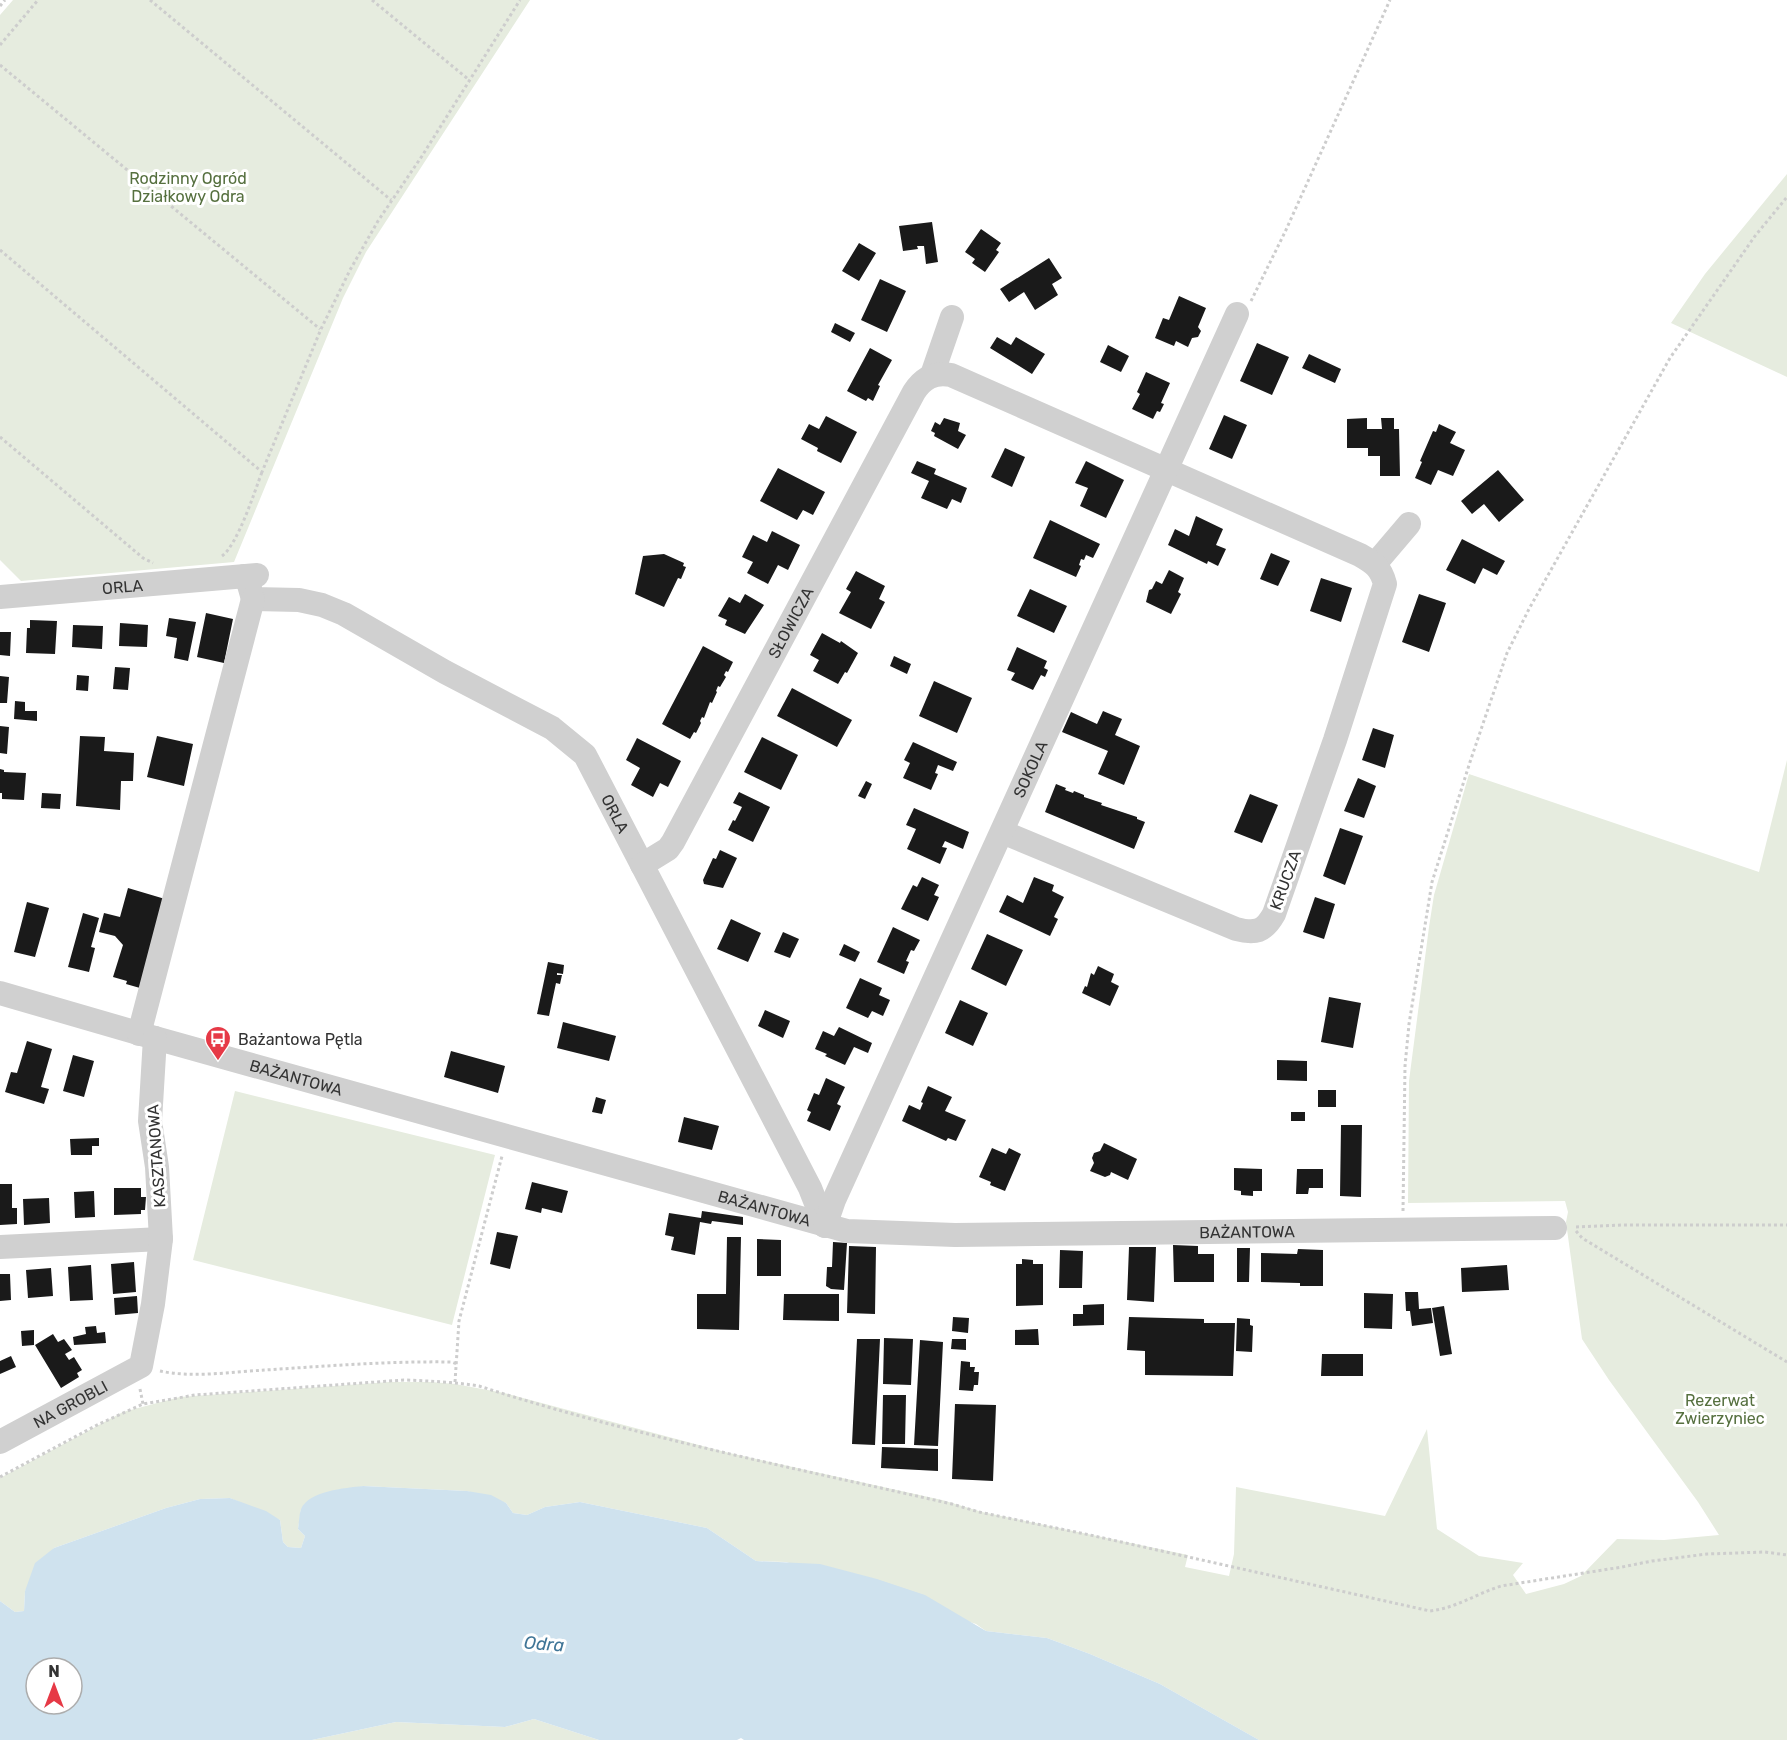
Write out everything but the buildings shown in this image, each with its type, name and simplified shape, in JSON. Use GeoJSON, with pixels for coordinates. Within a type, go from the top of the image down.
{"type":"FeatureCollection","features":[{"type":"Feature","properties":{"kind":"street","name":"SOKOLA"},"geometry":{"type":"LineString","coordinates":[[825,1226],[834,1200],[1237,314]]}},
{"type":"Feature","properties":{"kind":"street","name":"SŁOWICZA"},"geometry":{"type":"LineString","coordinates":[[642,865],[668,849],[673,842],[914,392],[920,383],[932,375],[952,317]]}},
{"type":"Feature","properties":{"kind":"street"},"geometry":{"type":"LineString","coordinates":[[932,375],[951,375],[1360,555],[1375,564],[1409,524]]}},
{"type":"Feature","properties":{"kind":"street","name":"KRUCZA"},"geometry":{"type":"LineString","coordinates":[[1002,832],[1236,929],[1249,932],[1261,931],[1274,914],[1384,591],[1381,570],[1375,564]]}},
{"type":"Feature","properties":{"kind":"street","name":"ORLA"},"geometry":{"type":"LineString","coordinates":[[0,597],[250,576],[249,585],[253,599],[300,600],[322,605],[344,614],[446,672],[552,728],[585,754],[810,1188],[825,1226]]}},
{"type":"Feature","properties":{"kind":"street","name":"KASZTANOWA"},"geometry":{"type":"LineString","coordinates":[[141,1366],[153,1304],[161,1239],[157,1167],[150,1121],[147,1036],[253,599]]}},
{"type":"Feature","properties":{"kind":"street","name":"BAŻANTOWA"},"geometry":{"type":"LineString","coordinates":[[0,993],[847,1231],[872,1234],[955,1235],[1555,1228]]}},
{"type":"Feature","properties":{"kind":"street"},"geometry":{"type":"LineString","coordinates":[[0,1247],[161,1239]]}},
{"type":"Feature","properties":{"kind":"street","name":"NA GROBLI"},"geometry":{"type":"LineString","coordinates":[[0,1442],[141,1366]]}},
{"type":"Feature","properties":{"kind":"path"},"geometry":{"type":"LineString","coordinates":[[0,6],[5,0]]}},
{"type":"Feature","properties":{"kind":"path"},"geometry":{"type":"LineString","coordinates":[[0,45],[38,0]]}},
{"type":"Feature","properties":{"kind":"path"},"geometry":{"type":"LineString","coordinates":[[150,0],[391,201]]}},
{"type":"Feature","properties":{"kind":"path"},"geometry":{"type":"LineString","coordinates":[[372,0],[469,80]]}},
{"type":"Feature","properties":{"kind":"path"},"geometry":{"type":"LineString","coordinates":[[216,558],[228,551],[321,329],[350,270],[391,201],[520,0]]}},
{"type":"Feature","properties":{"kind":"path"},"geometry":{"type":"LineString","coordinates":[[1237,314],[1251,301],[1285,232],[1390,0]]}},
{"type":"Feature","properties":{"kind":"path"},"geometry":{"type":"LineString","coordinates":[[0,65],[321,329]]}},
{"type":"Feature","properties":{"kind":"path"},"geometry":{"type":"LineString","coordinates":[[1402,1231],[1405,1066],[1409,1024],[1432,882],[1507,653],[1535,598],[1670,358],[1755,236],[1787,197]]}},
{"type":"Feature","properties":{"kind":"path"},"geometry":{"type":"LineString","coordinates":[[0,250],[262,472]]}},
{"type":"Feature","properties":{"kind":"path"},"geometry":{"type":"LineString","coordinates":[[0,437],[143,558],[151,563],[161,562]]}},
{"type":"Feature","properties":{"kind":"path"},"geometry":{"type":"LineString","coordinates":[[455,1382],[459,1321],[504,1149]]}},
{"type":"Feature","properties":{"kind":"path"},"geometry":{"type":"LineString","coordinates":[[1787,1225],[1572,1227],[1582,1238],[1787,1362]]}},
{"type":"Feature","properties":{"kind":"path"},"geometry":{"type":"LineString","coordinates":[[141,1366],[170,1373],[215,1373],[395,1361],[457,1364]]}},
{"type":"Feature","properties":{"kind":"path"},"geometry":{"type":"LineString","coordinates":[[0,1477],[99,1424],[143,1404],[195,1395],[404,1380],[455,1382],[479,1386],[628,1429],[728,1454],[979,1512],[1430,1611],[1447,1609],[1501,1586],[1622,1568],[1652,1561],[1738,1552],[1787,1555]]}},
{"type":"Feature","properties":{"kind":"green space","name":"Rodzinny Ogród Działkowy Odra"},"geometry":{"type":"Polygon","coordinates":[[[13,0],[530,0],[366,252],[343,298],[234,562],[21,581],[0,560],[0,15],[13,0]]]}},
{"type":"Feature","properties":{"kind":"green space"},"geometry":{"type":"Polygon","coordinates":[[[1787,174],[1787,377],[1671,323],[1705,274],[1787,174]]]}},
{"type":"Feature","properties":{"kind":"green space","name":"Rezerwat Zwierzyniec"},"geometry":{"type":"Polygon","coordinates":[[[1787,760],[1787,1740],[1259,1740],[1160,1684],[1090,1654],[1047,1638],[986,1631],[976,1624],[786,1562],[756,1561],[707,1528],[580,1502],[545,1507],[527,1515],[513,1513],[506,1503],[467,1491],[363,1486],[301,1509],[298,1529],[305,1536],[301,1548],[288,1547],[283,1542],[280,1520],[230,1498],[200,1499],[166,1508],[54,1548],[25,1591],[24,1611],[15,1612],[0,1601],[0,1478],[123,1412],[180,1397],[389,1382],[455,1384],[504,1393],[725,1452],[942,1500],[982,1512],[1188,1555],[1185,1567],[1229,1576],[1234,1554],[1236,1487],[1385,1516],[1427,1429],[1437,1529],[1479,1556],[1523,1563],[1513,1575],[1526,1594],[1564,1584],[1581,1576],[1617,1539],[1664,1540],[1719,1535],[1582,1339],[1565,1201],[1408,1203],[1409,1081],[1434,895],[1469,774],[1759,872],[1787,760]]]}},
{"type":"Feature","properties":{"kind":"green space"},"geometry":{"type":"Polygon","coordinates":[[[235,1091],[495,1155],[452,1325],[193,1260],[235,1091]]]}},
{"type":"Feature","properties":{"kind":"green space"},"geometry":{"type":"Polygon","coordinates":[[[534,1719],[599,1740],[312,1740],[396,1722],[505,1727],[534,1719]]]}},
{"type":"Feature","properties":{"kind":"water","name":"Odra"},"geometry":{"type":"Polygon","coordinates":[[[363,1486],[467,1491],[491,1495],[506,1503],[513,1513],[527,1515],[545,1507],[580,1502],[707,1528],[756,1561],[820,1564],[877,1579],[925,1595],[986,1631],[1047,1638],[1090,1654],[1160,1684],[1259,1740],[744,1740],[741,1738],[737,1740],[599,1740],[534,1719],[505,1727],[396,1722],[312,1740],[0,1740],[0,1601],[15,1612],[24,1611],[25,1591],[35,1563],[54,1548],[166,1508],[200,1499],[230,1498],[266,1511],[280,1520],[283,1542],[288,1547],[301,1548],[305,1536],[298,1529],[301,1509],[305,1503],[319,1494],[363,1486]]]}},
{"type":"Feature","properties":{"kind":"place","name":"Bażantowa Pętla"},"geometry":{"type":"Point","coordinates":[218,1062]}}]}
